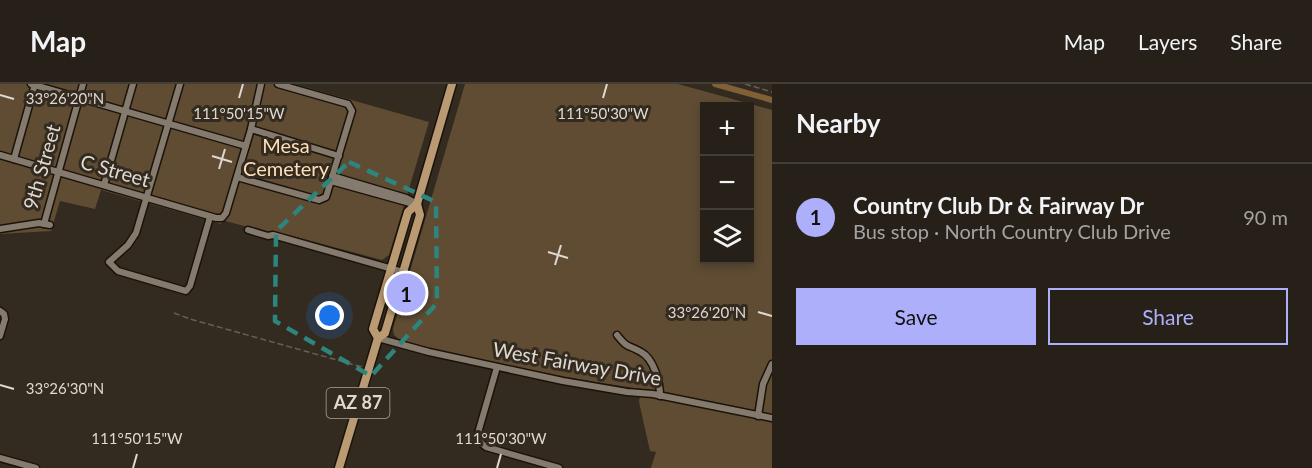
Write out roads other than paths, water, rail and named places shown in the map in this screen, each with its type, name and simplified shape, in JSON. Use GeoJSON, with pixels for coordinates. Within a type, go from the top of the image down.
{"type":"FeatureCollection","features":[{"type":"Feature","properties":{"kind":"main road","name":"AZ 87"},"geometry":{"type":"LineString","coordinates":[[339,468],[378,338],[385,333],[404,272],[420,215],[417,204],[452,84]]}},
{"type":"Feature","properties":{"kind":"main road","name":"AZ 87"},"geometry":{"type":"LineString","coordinates":[[378,338],[374,329],[391,268],[408,212],[417,204]]}},
{"type":"Feature","properties":{"kind":"street"},"geometry":{"type":"LineString","coordinates":[[14,159],[34,84],[246,146]]}},
{"type":"Feature","properties":{"kind":"street","name":"9th Street"},"geometry":{"type":"LineString","coordinates":[[0,229],[47,224],[58,172],[83,84]]}},
{"type":"Feature","properties":{"kind":"street"},"geometry":{"type":"LineString","coordinates":[[104,185],[133,84]]}},
{"type":"Feature","properties":{"kind":"street"},"geometry":{"type":"LineString","coordinates":[[180,84],[134,238],[109,262],[118,271],[183,290],[188,289],[210,217]]}},
{"type":"Feature","properties":{"kind":"street"},"geometry":{"type":"LineString","coordinates":[[261,84],[237,177],[319,200],[326,197],[352,111],[348,104],[278,84]]}},
{"type":"Feature","properties":{"kind":"street"},"geometry":{"type":"LineString","coordinates":[[251,129],[339,156]]}},
{"type":"Feature","properties":{"kind":"street","name":"C Street"},"geometry":{"type":"LineString","coordinates":[[0,155],[210,217],[222,218],[226,213],[237,177]]}},
{"type":"Feature","properties":{"kind":"street"},"geometry":{"type":"LineString","coordinates":[[332,179],[396,201],[417,204]]}},
{"type":"Feature","properties":{"kind":"street"},"geometry":{"type":"LineString","coordinates":[[248,230],[404,272]]}},
{"type":"Feature","properties":{"kind":"street"},"geometry":{"type":"LineString","coordinates":[[0,336],[5,319],[2,312]]}},
{"type":"Feature","properties":{"kind":"street"},"geometry":{"type":"LineString","coordinates":[[617,335],[626,346],[640,351],[652,365],[657,376],[660,396]]}},
{"type":"Feature","properties":{"kind":"street","name":"West Fairway Drive"},"geometry":{"type":"LineString","coordinates":[[378,338],[497,367],[772,418]]}},
{"type":"Feature","properties":{"kind":"street"},"geometry":{"type":"LineString","coordinates":[[456,366],[458,359]]}},
{"type":"Feature","properties":{"kind":"street"},"geometry":{"type":"LineString","coordinates":[[758,416],[763,384],[772,364]]}},
{"type":"Feature","properties":{"kind":"street"},"geometry":{"type":"LineString","coordinates":[[497,367],[478,433],[480,442],[486,447],[560,468]]}},
{"type":"Feature","properties":{"kind":"street"},"geometry":{"type":"LineString","coordinates":[[0,458],[36,468]]}},
{"type":"Feature","properties":{"kind":"waterway"},"geometry":{"type":"LineString","coordinates":[[715,84],[772,100]]}},
{"type":"Feature","properties":{"kind":"place","name":"Country Club Dr & Fairway Dr"},"geometry":{"type":"Point","coordinates":[406,293]}},
{"type":"Feature","properties":{"kind":"park label","name":"Mesa Cemetery"},"geometry":{"type":"Point","coordinates":[286,158]}}]}
